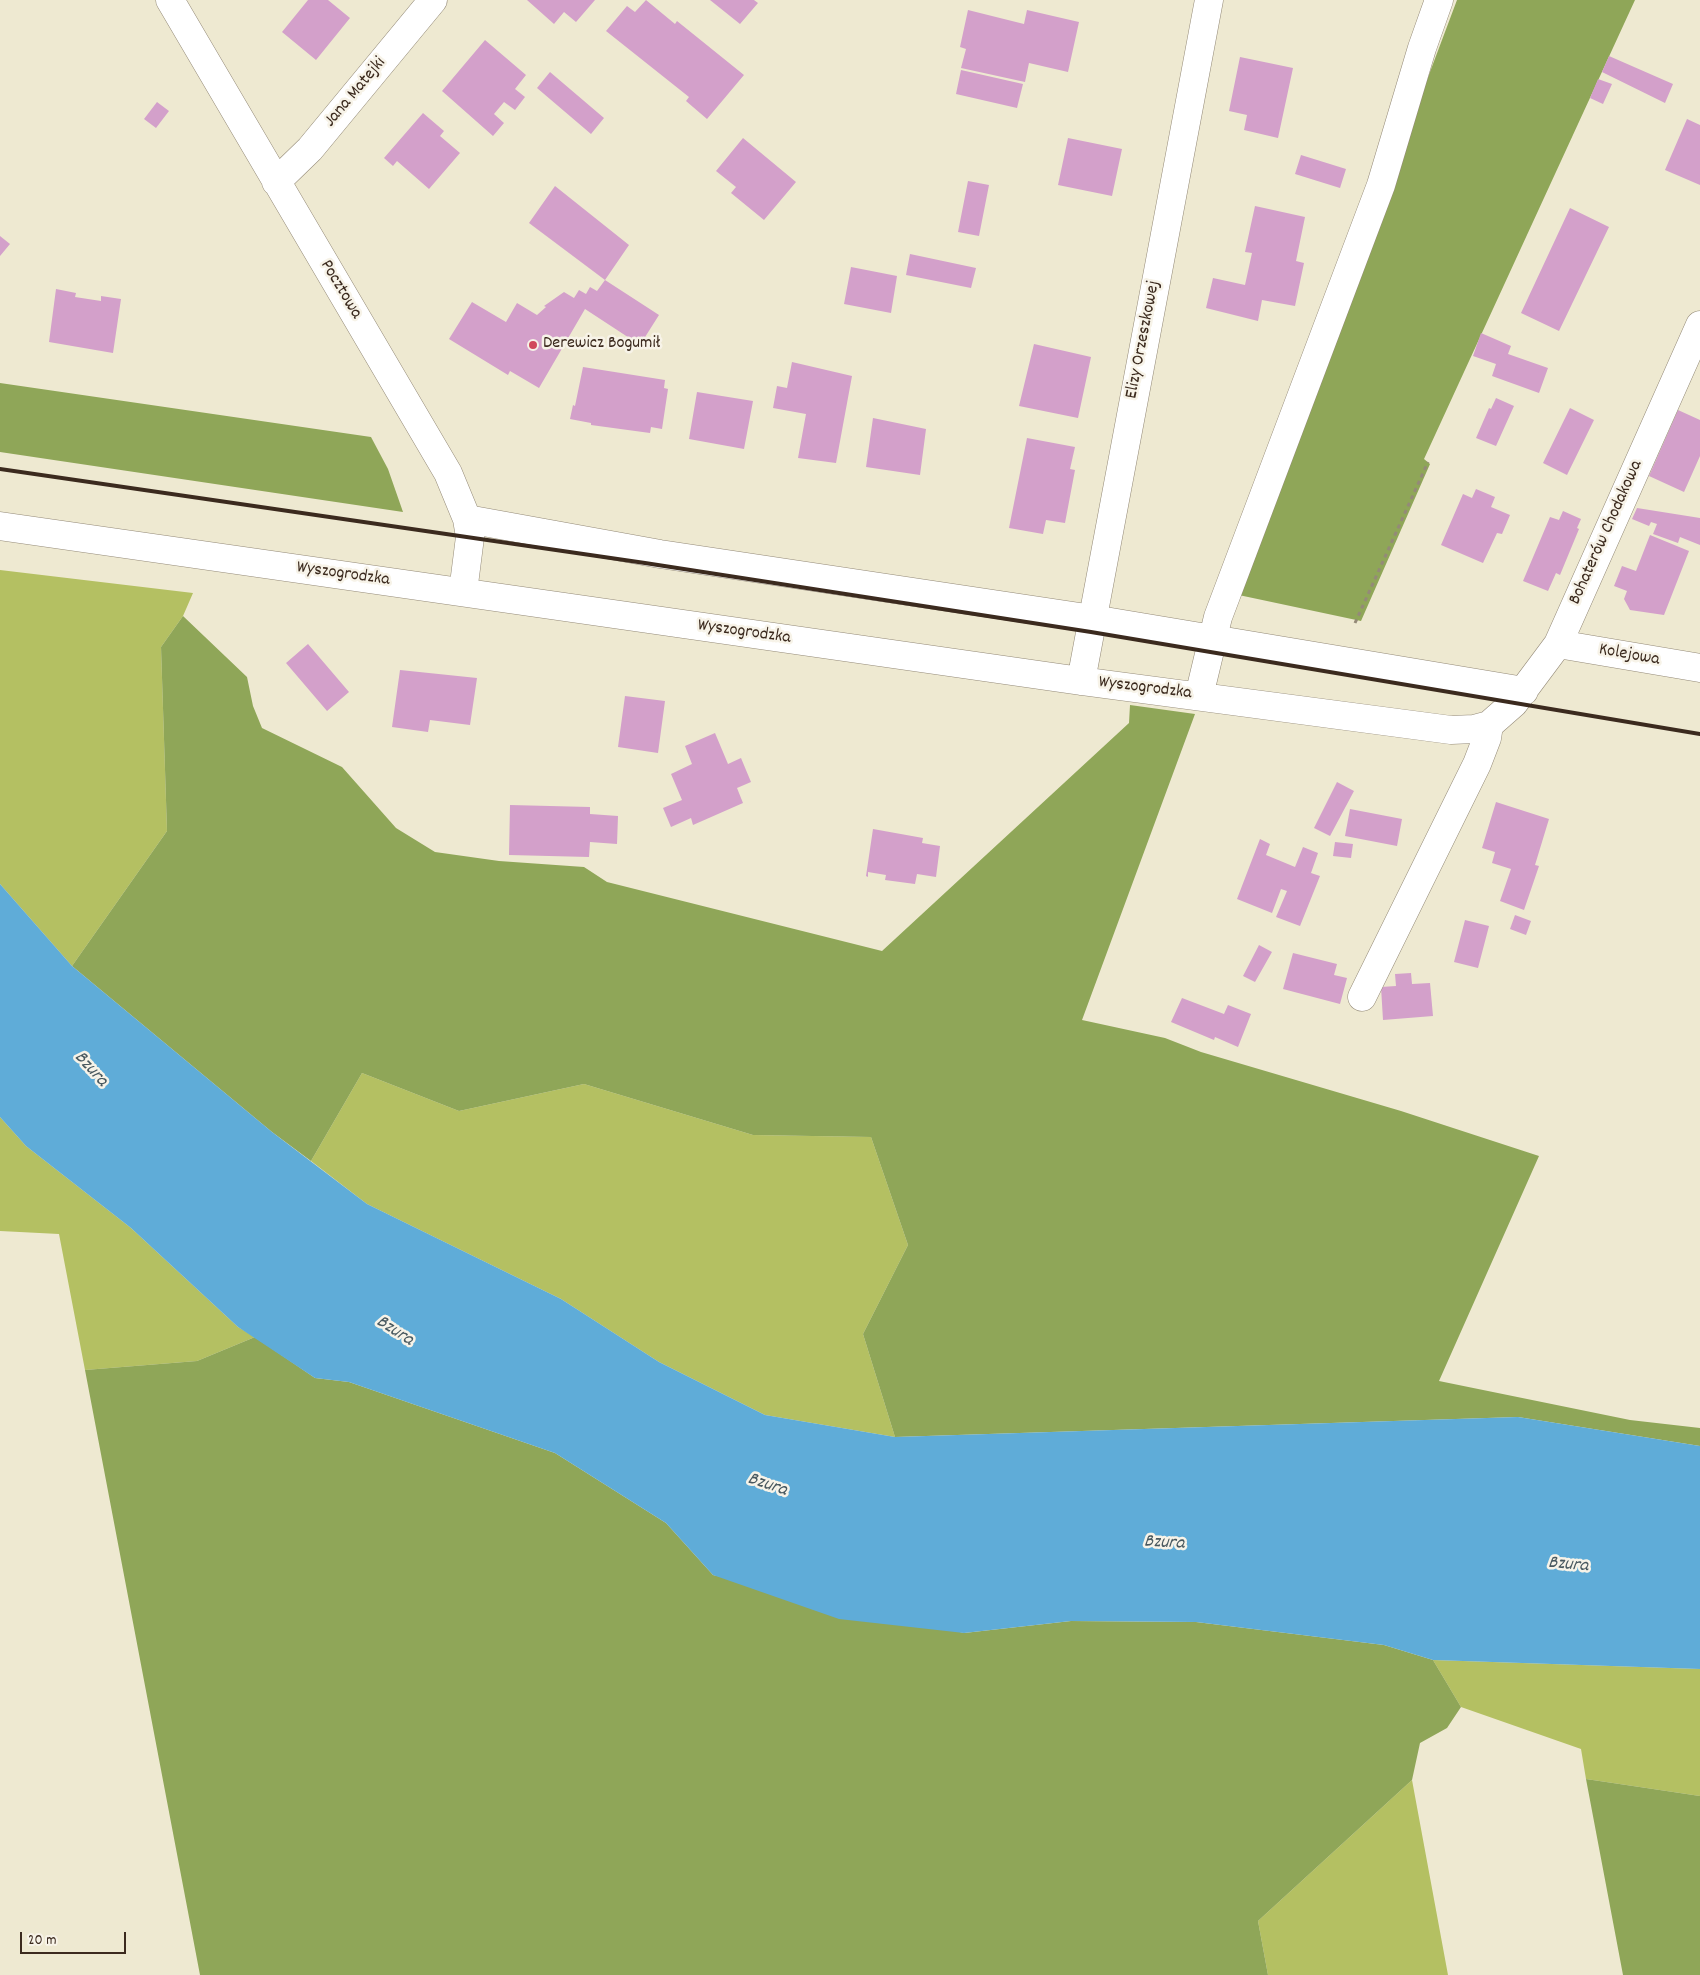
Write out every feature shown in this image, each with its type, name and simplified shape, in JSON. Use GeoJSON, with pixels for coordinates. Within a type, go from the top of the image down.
{"type":"FeatureCollection","features":[{"type":"Feature","properties":{"kind":"street","name":"Pocztowa"},"geometry":{"type":"LineString","coordinates":[[170,0],[448,472],[467,519],[470,537],[463,592]]}},
{"type":"Feature","properties":{"kind":"street","name":"Jana Matejki"},"geometry":{"type":"LineString","coordinates":[[276,182],[310,149],[433,0]]}},
{"type":"Feature","properties":{"kind":"street","name":"Elizy Orzeszkowej"},"geometry":{"type":"LineString","coordinates":[[1081,680],[1208,0]]}},
{"type":"Feature","properties":{"kind":"street"},"geometry":{"type":"LineString","coordinates":[[1199,696],[1212,640],[1257,508],[1381,185],[1422,48],[1439,0]]}},
{"type":"Feature","properties":{"kind":"street","name":"Bohaterów Chodakowa"},"geometry":{"type":"LineString","coordinates":[[1489,725],[1514,703],[1558,644],[1700,325]]}},
{"type":"Feature","properties":{"kind":"street"},"geometry":{"type":"LineString","coordinates":[[467,519],[660,554],[1093,619],[1524,690]]}},
{"type":"Feature","properties":{"kind":"street","name":"Wyszogrodzka"},"geometry":{"type":"LineString","coordinates":[[0,526],[1081,680],[1451,730],[1474,730],[1489,725]]}},
{"type":"Feature","properties":{"kind":"street","name":"Kolejowa"},"geometry":{"type":"LineString","coordinates":[[1558,644],[1700,668]]}},
{"type":"Feature","properties":{"kind":"street"},"geometry":{"type":"LineString","coordinates":[[1362,997],[1477,764],[1487,738],[1489,725]]}},
{"type":"Feature","properties":{"kind":"path"},"geometry":{"type":"LineString","coordinates":[[1355,623],[1428,462]]}},
{"type":"Feature","properties":{"kind":"green space"},"geometry":{"type":"Polygon","coordinates":[[[1457,0],[1635,0],[1424,459],[1430,464],[1361,621],[1234,594],[1457,0]]]}},
{"type":"Feature","properties":{"kind":"green space"},"geometry":{"type":"Polygon","coordinates":[[[0,383],[371,437],[388,469],[403,512],[0,452],[0,383]]]}},
{"type":"Feature","properties":{"kind":"green space"},"geometry":{"type":"Polygon","coordinates":[[[0,570],[193,593],[183,616],[161,647],[167,831],[72,966],[0,884],[0,570]]]}},
{"type":"Feature","properties":{"kind":"green space"},"geometry":{"type":"Polygon","coordinates":[[[183,616],[247,677],[253,706],[262,728],[342,767],[396,828],[435,852],[499,861],[584,867],[607,882],[882,951],[1129,723],[1130,705],[1195,714],[1082,1020],[1165,1038],[1201,1052],[1401,1111],[1539,1156],[1439,1381],[1630,1420],[1700,1428],[1700,1446],[1518,1417],[895,1437],[863,1334],[908,1245],[871,1137],[753,1135],[584,1084],[459,1111],[362,1073],[311,1161],[272,1132],[72,966],[167,831],[161,647],[183,616]]]}},
{"type":"Feature","properties":{"kind":"green space"},"geometry":{"type":"Polygon","coordinates":[[[362,1073],[459,1111],[584,1084],[753,1135],[871,1137],[908,1245],[863,1334],[895,1437],[765,1415],[659,1362],[561,1299],[367,1204],[311,1161],[362,1073]]]}},
{"type":"Feature","properties":{"kind":"green space"},"geometry":{"type":"Polygon","coordinates":[[[0,1117],[26,1146],[131,1228],[238,1327],[255,1337],[197,1361],[85,1370],[59,1234],[0,1231],[0,1117]]]}},
{"type":"Feature","properties":{"kind":"green space"},"geometry":{"type":"Polygon","coordinates":[[[255,1337],[315,1378],[349,1382],[555,1453],[666,1523],[713,1575],[964,1633],[1071,1621],[1196,1622],[1384,1645],[1433,1660],[1461,1707],[1447,1728],[1420,1743],[1412,1780],[1258,1921],[1268,1975],[200,1975],[85,1370],[197,1361],[255,1337]]]}},
{"type":"Feature","properties":{"kind":"green space"},"geometry":{"type":"Polygon","coordinates":[[[1433,1660],[1700,1669],[1700,1796],[1586,1779],[1581,1749],[1461,1707],[1433,1660]]]}},
{"type":"Feature","properties":{"kind":"green space"},"geometry":{"type":"Polygon","coordinates":[[[1586,1779],[1700,1796],[1700,1975],[1623,1975],[1586,1779]]]}},
{"type":"Feature","properties":{"kind":"green space"},"geometry":{"type":"Polygon","coordinates":[[[1412,1780],[1448,1975],[1268,1975],[1258,1921],[1412,1780]]]}},
{"type":"Feature","properties":{"kind":"water","name":"Bzura"},"geometry":{"type":"Polygon","coordinates":[[[0,884],[72,966],[272,1132],[367,1204],[561,1299],[659,1362],[765,1415],[895,1437],[1518,1417],[1700,1446],[1700,1669],[1433,1660],[1384,1645],[1196,1622],[1071,1621],[964,1633],[839,1619],[713,1575],[666,1523],[555,1453],[349,1382],[315,1378],[238,1327],[131,1228],[26,1146],[0,1117],[0,884]]]}},
{"type":"Feature","properties":{"kind":"building"},"geometry":{"type":"Polygon","coordinates":[[[308,0],[328,0],[350,18],[316,60],[282,32],[308,0]]]}},
{"type":"Feature","properties":{"kind":"building"},"geometry":{"type":"Polygon","coordinates":[[[527,0],[595,0],[576,22],[564,12],[554,24],[527,0]]]}},
{"type":"Feature","properties":{"kind":"building"},"geometry":{"type":"Polygon","coordinates":[[[646,0],[675,24],[677,21],[744,75],[707,119],[686,101],[689,97],[606,31],[627,6],[635,12],[646,0]]]}},
{"type":"Feature","properties":{"kind":"building"},"geometry":{"type":"Polygon","coordinates":[[[710,0],[754,0],[758,3],[740,24],[710,0]]]}},
{"type":"Feature","properties":{"kind":"building"},"geometry":{"type":"Polygon","coordinates":[[[968,10],[1024,24],[1027,10],[1079,22],[1068,72],[1029,63],[1025,82],[961,68],[966,49],[960,47],[968,10]]]}},
{"type":"Feature","properties":{"kind":"building"},"geometry":{"type":"Polygon","coordinates":[[[485,40],[526,75],[515,89],[525,97],[515,110],[504,102],[494,114],[504,123],[493,136],[442,91],[485,40]]]}},
{"type":"Feature","properties":{"kind":"building"},"geometry":{"type":"Polygon","coordinates":[[[1609,56],[1673,84],[1665,103],[1602,72],[1609,56]]]}},
{"type":"Feature","properties":{"kind":"building"},"geometry":{"type":"Polygon","coordinates":[[[1240,57],[1293,68],[1278,138],[1244,130],[1247,115],[1229,111],[1240,57]]]}},
{"type":"Feature","properties":{"kind":"building"},"geometry":{"type":"Polygon","coordinates":[[[961,70],[1023,84],[1017,108],[956,94],[961,70]]]}},
{"type":"Feature","properties":{"kind":"building"},"geometry":{"type":"Polygon","coordinates":[[[550,72],[604,118],[591,134],[537,88],[550,72]]]}},
{"type":"Feature","properties":{"kind":"building"},"geometry":{"type":"Polygon","coordinates":[[[1598,79],[1612,84],[1603,104],[1590,98],[1598,79]]]}},
{"type":"Feature","properties":{"kind":"building"},"geometry":{"type":"Polygon","coordinates":[[[157,102],[169,111],[156,128],[144,119],[157,102]]]}},
{"type":"Feature","properties":{"kind":"building"},"geometry":{"type":"Polygon","coordinates":[[[423,113],[444,131],[440,136],[460,153],[429,189],[397,161],[393,166],[384,158],[423,113]]]}},
{"type":"Feature","properties":{"kind":"building"},"geometry":{"type":"Polygon","coordinates":[[[1687,119],[1700,125],[1700,185],[1665,170],[1687,119]]]}},
{"type":"Feature","properties":{"kind":"building"},"geometry":{"type":"Polygon","coordinates":[[[743,138],[796,182],[764,220],[731,193],[736,187],[716,171],[743,138]]]}},
{"type":"Feature","properties":{"kind":"building"},"geometry":{"type":"Polygon","coordinates":[[[1068,138],[1122,149],[1112,196],[1058,185],[1068,138]]]}},
{"type":"Feature","properties":{"kind":"building"},"geometry":{"type":"Polygon","coordinates":[[[1301,155],[1346,169],[1340,188],[1295,174],[1301,155]]]}},
{"type":"Feature","properties":{"kind":"building"},"geometry":{"type":"Polygon","coordinates":[[[968,181],[989,185],[979,236],[958,232],[968,181]]]}},
{"type":"Feature","properties":{"kind":"building"},"geometry":{"type":"Polygon","coordinates":[[[555,186],[629,245],[605,280],[529,223],[555,186]]]}},
{"type":"Feature","properties":{"kind":"building"},"geometry":{"type":"Polygon","coordinates":[[[1255,206],[1305,217],[1296,261],[1304,263],[1295,306],[1262,300],[1258,321],[1206,308],[1213,278],[1245,285],[1252,253],[1245,252],[1255,206]]]}},
{"type":"Feature","properties":{"kind":"building"},"geometry":{"type":"Polygon","coordinates":[[[1570,208],[1609,227],[1559,331],[1521,313],[1570,208]]]}},
{"type":"Feature","properties":{"kind":"building"},"geometry":{"type":"Polygon","coordinates":[[[0,236],[10,244],[0,256],[0,236]]]}},
{"type":"Feature","properties":{"kind":"building"},"geometry":{"type":"Polygon","coordinates":[[[910,254],[976,268],[971,288],[906,275],[910,254]]]}},
{"type":"Feature","properties":{"kind":"building"},"geometry":{"type":"Polygon","coordinates":[[[851,267],[897,276],[891,313],[844,304],[851,267]]]}},
{"type":"Feature","properties":{"kind":"building"},"geometry":{"type":"Polygon","coordinates":[[[605,280],[659,315],[640,345],[585,309],[539,388],[510,371],[508,375],[449,339],[472,302],[506,322],[517,303],[537,315],[546,307],[544,306],[564,292],[574,298],[579,290],[586,294],[590,287],[597,291],[605,280]]]}},
{"type":"Feature","properties":{"kind":"building"},"geometry":{"type":"Polygon","coordinates":[[[56,289],[76,293],[75,297],[101,301],[101,296],[121,299],[113,353],[49,342],[56,289]]]}},
{"type":"Feature","properties":{"kind":"building"},"geometry":{"type":"Polygon","coordinates":[[[1481,333],[1511,346],[1508,354],[1548,368],[1539,393],[1492,376],[1496,364],[1473,356],[1481,333]]]}},
{"type":"Feature","properties":{"kind":"building"},"geometry":{"type":"Polygon","coordinates":[[[1034,344],[1091,357],[1078,418],[1019,406],[1034,344]]]}},
{"type":"Feature","properties":{"kind":"building"},"geometry":{"type":"Polygon","coordinates":[[[792,362],[852,376],[836,463],[798,458],[806,414],[773,408],[777,386],[787,388],[792,362]]]}},
{"type":"Feature","properties":{"kind":"building"},"geometry":{"type":"Polygon","coordinates":[[[583,367],[665,380],[664,388],[668,389],[662,429],[651,427],[650,433],[591,425],[591,423],[570,419],[573,405],[575,406],[583,367]]]}},
{"type":"Feature","properties":{"kind":"building"},"geometry":{"type":"Polygon","coordinates":[[[697,392],[753,401],[744,449],[689,439],[697,392]]]}},
{"type":"Feature","properties":{"kind":"building"},"geometry":{"type":"Polygon","coordinates":[[[1496,398],[1514,406],[1496,446],[1476,438],[1489,408],[1491,409],[1496,398]]]}},
{"type":"Feature","properties":{"kind":"building"},"geometry":{"type":"Polygon","coordinates":[[[1570,408],[1594,420],[1567,475],[1543,463],[1570,408]]]}},
{"type":"Feature","properties":{"kind":"building"},"geometry":{"type":"Polygon","coordinates":[[[1678,410],[1700,420],[1700,456],[1684,492],[1649,476],[1678,410]]]}},
{"type":"Feature","properties":{"kind":"building"},"geometry":{"type":"Polygon","coordinates":[[[873,418],[926,429],[920,475],[866,467],[873,418]]]}},
{"type":"Feature","properties":{"kind":"building"},"geometry":{"type":"Polygon","coordinates":[[[1027,438],[1075,447],[1070,469],[1075,470],[1065,523],[1046,520],[1043,534],[1009,528],[1027,438]]]}},
{"type":"Feature","properties":{"kind":"building"},"geometry":{"type":"Polygon","coordinates":[[[1476,489],[1495,497],[1491,507],[1510,515],[1502,534],[1497,533],[1483,563],[1441,545],[1463,494],[1472,498],[1476,489]]]}},
{"type":"Feature","properties":{"kind":"building"},"geometry":{"type":"Polygon","coordinates":[[[1637,508],[1700,518],[1700,545],[1680,537],[1678,543],[1653,534],[1657,524],[1651,522],[1649,526],[1632,519],[1637,508]]]}},
{"type":"Feature","properties":{"kind":"building"},"geometry":{"type":"Polygon","coordinates":[[[1563,511],[1581,519],[1577,528],[1579,529],[1560,575],[1556,573],[1548,591],[1523,581],[1550,517],[1559,520],[1563,511]]]}},
{"type":"Feature","properties":{"kind":"building"},"geometry":{"type":"Polygon","coordinates":[[[1650,535],[1689,551],[1664,615],[1630,610],[1624,599],[1627,591],[1614,586],[1622,566],[1636,571],[1650,535]]]}},
{"type":"Feature","properties":{"kind":"building"},"geometry":{"type":"Polygon","coordinates":[[[308,644],[349,692],[327,711],[286,663],[308,644]]]}},
{"type":"Feature","properties":{"kind":"building"},"geometry":{"type":"Polygon","coordinates":[[[400,670],[477,678],[470,725],[430,720],[428,732],[392,727],[400,670]]]}},
{"type":"Feature","properties":{"kind":"building"},"geometry":{"type":"Polygon","coordinates":[[[625,696],[665,701],[658,753],[618,747],[625,696]]]}},
{"type":"Feature","properties":{"kind":"building"},"geometry":{"type":"Polygon","coordinates":[[[715,733],[728,764],[741,758],[751,782],[737,788],[743,803],[693,825],[691,818],[671,827],[663,808],[682,800],[671,774],[692,764],[685,746],[715,733]]]}},
{"type":"Feature","properties":{"kind":"building"},"geometry":{"type":"Polygon","coordinates":[[[1337,782],[1354,791],[1330,836],[1314,828],[1337,782]]]}},
{"type":"Feature","properties":{"kind":"building"},"geometry":{"type":"Polygon","coordinates":[[[1496,802],[1549,819],[1535,865],[1539,866],[1524,910],[1500,901],[1511,869],[1492,863],[1495,852],[1482,848],[1496,802]]]}},
{"type":"Feature","properties":{"kind":"building"},"geometry":{"type":"Polygon","coordinates":[[[510,805],[590,807],[590,814],[618,816],[617,844],[590,842],[589,857],[509,855],[510,805]]]}},
{"type":"Feature","properties":{"kind":"building"},"geometry":{"type":"Polygon","coordinates":[[[1350,809],[1402,819],[1397,846],[1345,836],[1350,809]]]}},
{"type":"Feature","properties":{"kind":"building"},"geometry":{"type":"Polygon","coordinates":[[[873,829],[923,838],[922,843],[940,846],[936,877],[917,874],[915,884],[885,880],[886,875],[868,872],[868,877],[866,876],[873,829]]]}},
{"type":"Feature","properties":{"kind":"building"},"geometry":{"type":"Polygon","coordinates":[[[1260,839],[1270,844],[1266,855],[1295,867],[1303,847],[1318,853],[1311,873],[1320,876],[1300,926],[1276,917],[1287,891],[1281,889],[1272,913],[1237,899],[1260,839]]]}},
{"type":"Feature","properties":{"kind":"building"},"geometry":{"type":"Polygon","coordinates":[[[1335,842],[1353,844],[1351,858],[1333,856],[1335,842]]]}},
{"type":"Feature","properties":{"kind":"building"},"geometry":{"type":"Polygon","coordinates":[[[1515,915],[1531,921],[1526,935],[1510,929],[1515,915]]]}},
{"type":"Feature","properties":{"kind":"building"},"geometry":{"type":"Polygon","coordinates":[[[1465,920],[1489,926],[1478,968],[1454,962],[1465,920]]]}},
{"type":"Feature","properties":{"kind":"building"},"geometry":{"type":"Polygon","coordinates":[[[1259,945],[1272,952],[1255,982],[1243,976],[1259,945]]]}},
{"type":"Feature","properties":{"kind":"building"},"geometry":{"type":"Polygon","coordinates":[[[1293,953],[1337,964],[1334,975],[1347,978],[1340,1004],[1283,989],[1293,953]]]}},
{"type":"Feature","properties":{"kind":"building"},"geometry":{"type":"Polygon","coordinates":[[[1411,973],[1412,984],[1430,983],[1433,1016],[1383,1020],[1381,987],[1396,986],[1395,974],[1411,973]]]}},
{"type":"Feature","properties":{"kind":"building"},"geometry":{"type":"Polygon","coordinates":[[[1182,998],[1224,1014],[1228,1005],[1251,1014],[1238,1047],[1215,1037],[1214,1040],[1171,1022],[1182,998]]]}},
{"type":"Feature","properties":{"kind":"railway"},"geometry":{"type":"LineString","coordinates":[[0,469],[645,563],[1091,632],[1700,734]]}},
{"type":"Feature","properties":{"kind":"place","name":"Derewicz Bogumił"},"geometry":{"type":"Point","coordinates":[533,345]}}]}
